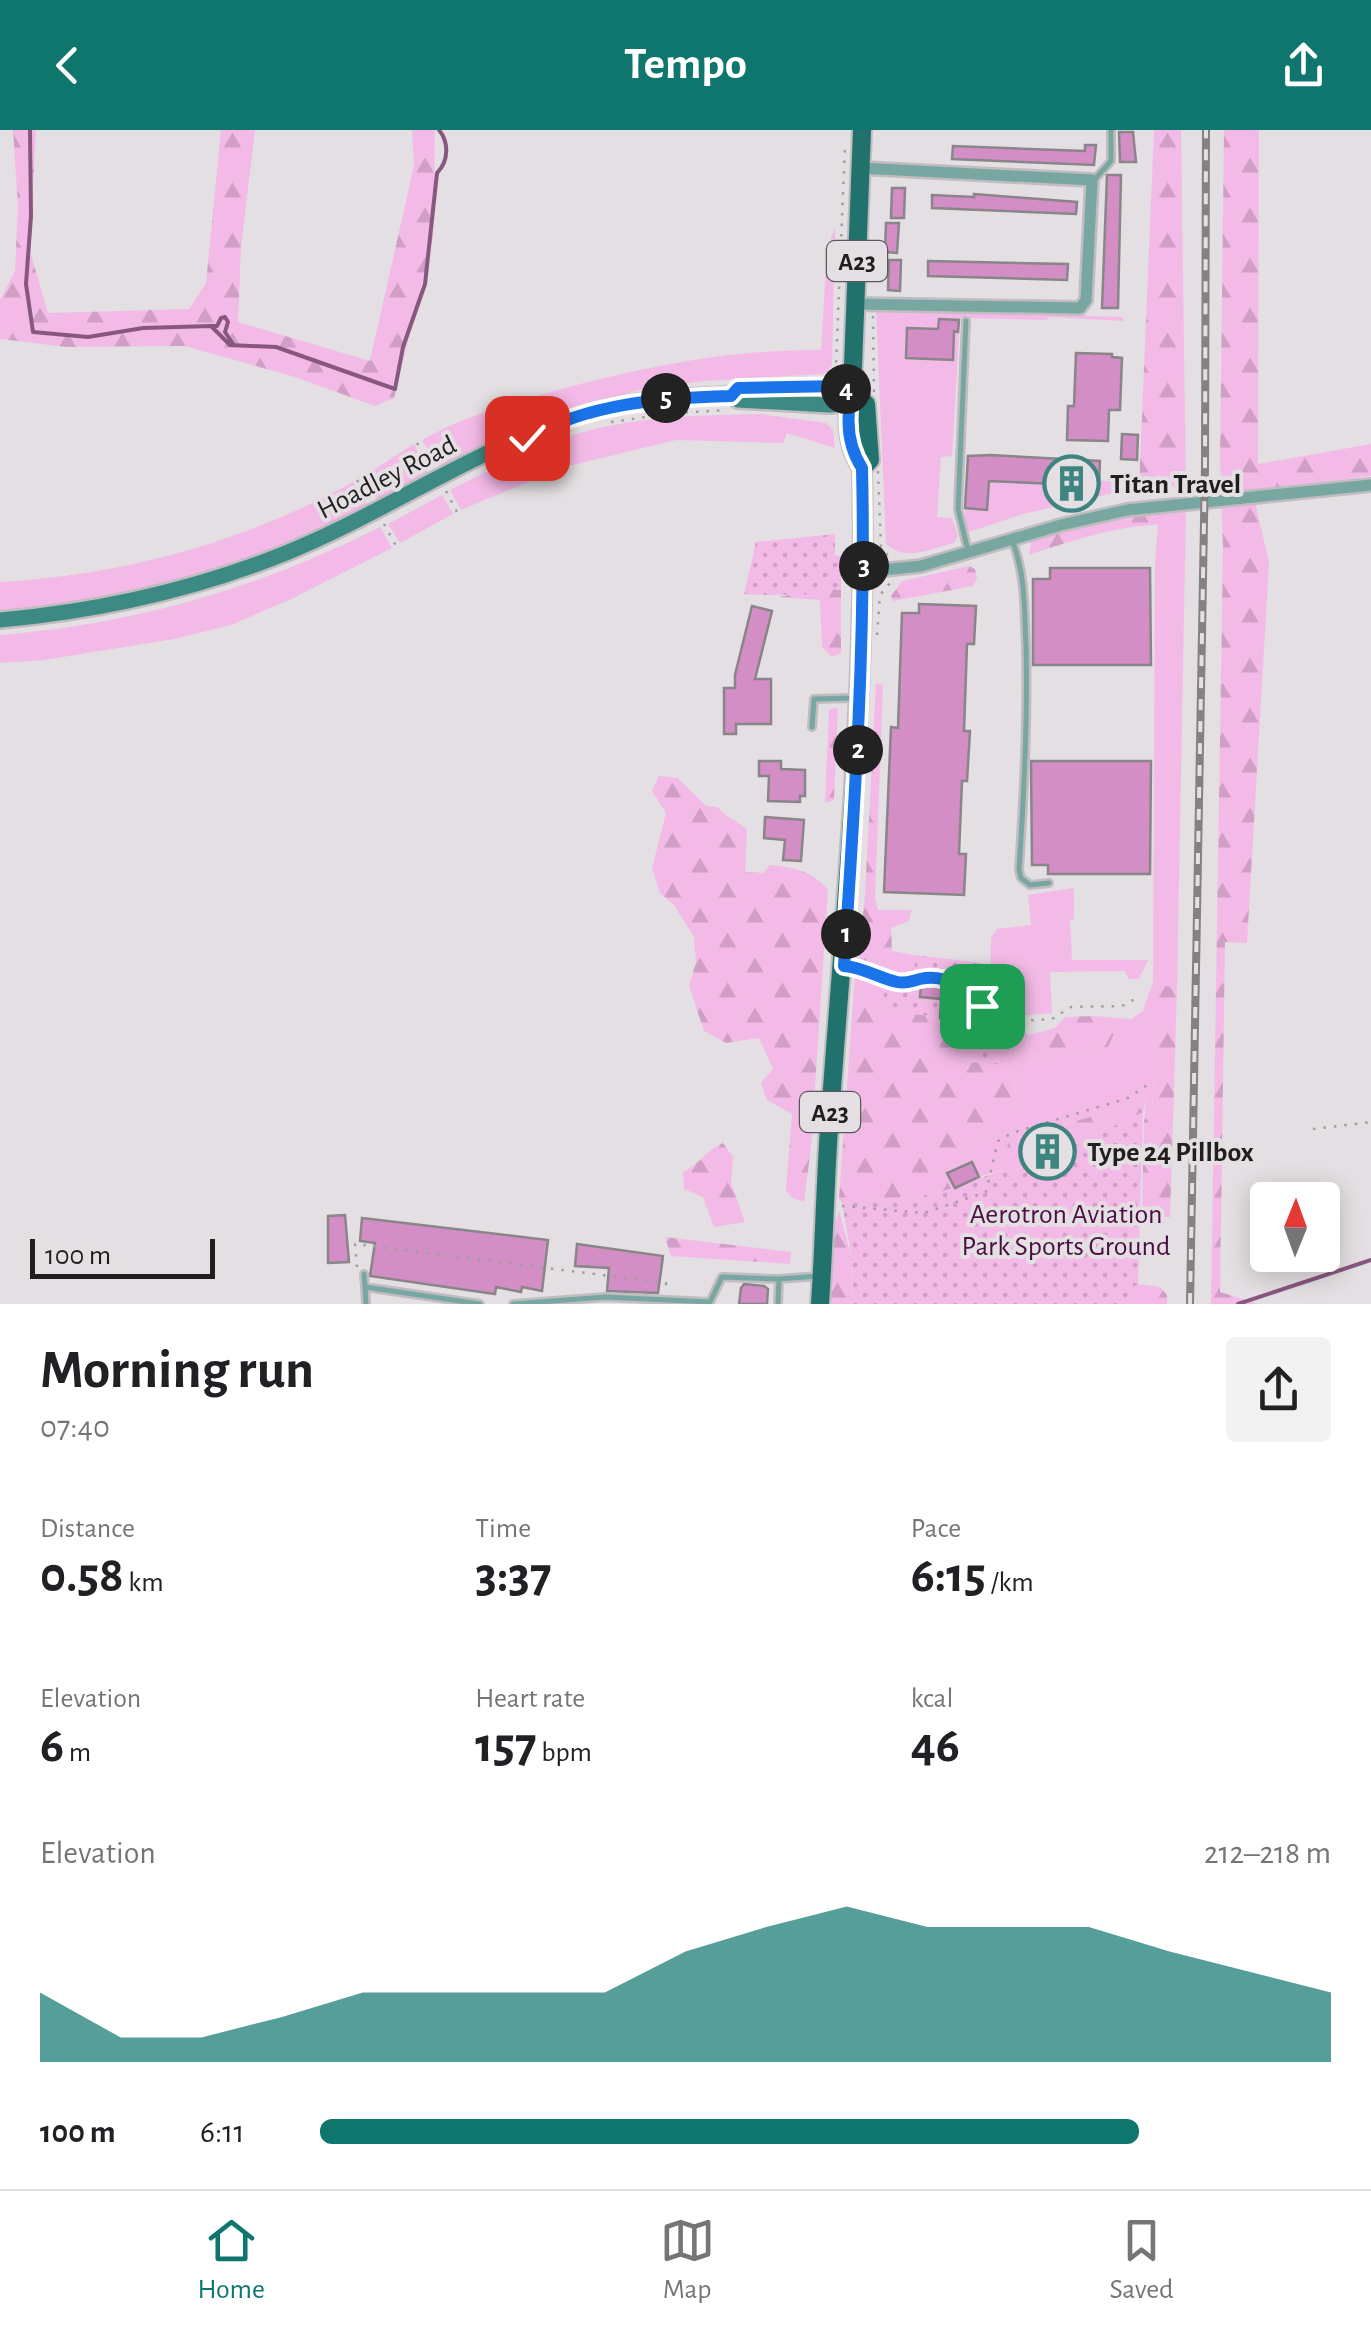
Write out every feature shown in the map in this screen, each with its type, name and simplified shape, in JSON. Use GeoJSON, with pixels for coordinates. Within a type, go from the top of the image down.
{"type":"FeatureCollection","features":[{"type":"Feature","properties":{"kind":"main road","name":"A23"},"geometry":{"type":"LineString","coordinates":[[820,1304],[828,1132],[844,966],[861,698],[870,468],[853,455],[848,425],[864,303],[862,130]]}},
{"type":"Feature","properties":{"kind":"street"},"geometry":{"type":"LineString","coordinates":[[860,168],[1092,180],[1086,300],[1080,308],[864,303]]}},
{"type":"Feature","properties":{"kind":"street","name":"Hoadley Road"},"geometry":{"type":"LineString","coordinates":[[0,620],[118,604],[173,592],[241,570],[342,529],[503,446],[585,414],[666,398],[731,403],[738,388],[839,386],[852,392]]}},
{"type":"Feature","properties":{"kind":"street"},"geometry":{"type":"LineString","coordinates":[[864,572],[910,568],[1107,514],[1158,505],[1371,485]]}},
{"type":"Feature","properties":{"kind":"lane"},"geometry":{"type":"LineString","coordinates":[[1092,180],[1110,161],[1112,130]]}},
{"type":"Feature","properties":{"kind":"lane"},"geometry":{"type":"LineString","coordinates":[[966,321],[958,509],[969,554]]}},
{"type":"Feature","properties":{"kind":"lane"},"geometry":{"type":"LineString","coordinates":[[1012,540],[1023,572],[1026,604],[1026,730],[1019,870],[1021,878],[1030,884],[1049,883]]}},
{"type":"Feature","properties":{"kind":"lane"},"geometry":{"type":"LineString","coordinates":[[812,728],[814,700],[861,698]]}},
{"type":"Feature","properties":{"kind":"lane"},"geometry":{"type":"LineString","coordinates":[[364,1274],[366,1304]]}},
{"type":"Feature","properties":{"kind":"lane"},"geometry":{"type":"LineString","coordinates":[[514,1304],[605,1298],[710,1302],[722,1276],[780,1280],[822,1276]]}},
{"type":"Feature","properties":{"kind":"lane"},"geometry":{"type":"LineString","coordinates":[[778,1304],[780,1280]]}},
{"type":"Feature","properties":{"kind":"lane"},"geometry":{"type":"LineString","coordinates":[[365,1287],[480,1304]]}},
{"type":"Feature","properties":{"kind":"path"},"geometry":{"type":"LineString","coordinates":[[828,376],[836,364],[846,142]]}},
{"type":"Feature","properties":{"kind":"path"},"geometry":{"type":"LineString","coordinates":[[864,303],[874,398]]}},
{"type":"Feature","properties":{"kind":"path"},"geometry":{"type":"LineString","coordinates":[[596,425],[731,403]]}},
{"type":"Feature","properties":{"kind":"path"},"geometry":{"type":"LineString","coordinates":[[870,468],[881,546],[892,560]]}},
{"type":"Feature","properties":{"kind":"path"},"geometry":{"type":"LineString","coordinates":[[844,966],[911,984],[921,978],[949,981],[964,987],[982,1006],[1020,1022],[1052,1019],[1070,1007],[1122,1006],[1135,999]]}},
{"type":"Feature","properties":{"kind":"path"},"geometry":{"type":"LineString","coordinates":[[836,1208],[924,1213],[986,1192],[998,1141],[1012,1133],[1128,1098],[1150,1083]]}},
{"type":"Feature","properties":{"kind":"path"},"geometry":{"type":"LineString","coordinates":[[1312,1129],[1371,1122]]}},
{"type":"Feature","properties":{"kind":"path"},"geometry":{"type":"LineString","coordinates":[[364,1274],[358,1274],[355,1244],[666,1283],[664,1300]]}},
{"type":"Feature","properties":{"kind":"path"},"geometry":{"type":"LineString","coordinates":[[605,1298],[607,1276]]}},
{"type":"Feature","properties":{"kind":"green space"},"geometry":{"type":"Polygon","coordinates":[[[13,130],[36,130],[30,251],[48,313],[189,309],[206,283],[221,130],[255,130],[241,247],[238,322],[370,361],[414,165],[412,130],[435,130],[433,238],[394,398],[375,406],[295,377],[185,346],[67,347],[0,339],[0,300],[15,271],[18,207],[13,130]]]}},
{"type":"Feature","properties":{"kind":"green space"},"geometry":{"type":"Polygon","coordinates":[[[1154,130],[1181,130],[1186,493],[1178,493],[1171,484],[1139,488],[1154,130]]]}},
{"type":"Feature","properties":{"kind":"green space"},"geometry":{"type":"Polygon","coordinates":[[[1224,130],[1259,130],[1258,464],[1371,444],[1371,476],[1257,490],[1256,507],[1269,562],[1247,943],[1225,942],[1220,1292],[1258,1304],[1211,1304],[1223,548],[1220,461],[1224,130]]]}},
{"type":"Feature","properties":{"kind":"green space"},"geometry":{"type":"Polygon","coordinates":[[[835,227],[832,366],[824,374],[704,381],[635,391],[519,426],[522,435],[506,435],[439,468],[422,440],[488,411],[622,374],[721,356],[821,350],[827,249],[835,227]]]}},
{"type":"Feature","properties":{"kind":"green space"},"geometry":{"type":"Polygon","coordinates":[[[876,309],[1123,317],[1123,321],[960,318],[952,456],[941,457],[937,517],[952,518],[958,536],[954,543],[927,551],[901,552],[886,544],[876,309]]]}},
{"type":"Feature","properties":{"kind":"green space"},"geometry":{"type":"Polygon","coordinates":[[[760,414],[826,423],[833,430],[835,448],[787,433],[783,443],[676,440],[564,467],[461,510],[450,490],[541,447],[599,428],[659,419],[760,414]]]}},
{"type":"Feature","properties":{"kind":"green space"},"geometry":{"type":"Polygon","coordinates":[[[414,444],[429,474],[378,502],[361,478],[414,444]]]}},
{"type":"Feature","properties":{"kind":"green space"},"geometry":{"type":"Polygon","coordinates":[[[989,481],[1123,481],[1123,491],[1023,514],[969,532],[965,508],[987,509],[989,481]]]}},
{"type":"Feature","properties":{"kind":"green space"},"geometry":{"type":"Polygon","coordinates":[[[353,482],[368,506],[249,560],[126,594],[0,611],[0,582],[92,572],[182,552],[269,522],[353,482]]]}},
{"type":"Feature","properties":{"kind":"green space"},"geometry":{"type":"Polygon","coordinates":[[[442,495],[453,514],[400,543],[388,524],[442,495]]]}},
{"type":"Feature","properties":{"kind":"green space"},"geometry":{"type":"Polygon","coordinates":[[[1186,507],[1177,989],[1153,982],[1155,563],[1158,524],[1166,523],[1168,509],[1186,507]]]}},
{"type":"Feature","properties":{"kind":"green space"},"geometry":{"type":"Polygon","coordinates":[[[1168,509],[1166,524],[1113,530],[1029,555],[1031,542],[1051,533],[1168,509]]]}},
{"type":"Feature","properties":{"kind":"green space"},"geometry":{"type":"Polygon","coordinates":[[[380,527],[392,548],[231,625],[174,639],[44,660],[0,663],[0,635],[99,622],[195,600],[289,568],[380,527]]]}},
{"type":"Feature","properties":{"kind":"green space"},"geometry":{"type":"Polygon","coordinates":[[[835,534],[835,555],[841,556],[841,590],[824,588],[820,594],[744,594],[756,542],[835,534]]]}},
{"type":"Feature","properties":{"kind":"green space"},"geometry":{"type":"Polygon","coordinates":[[[969,566],[975,569],[977,579],[973,586],[893,601],[891,596],[902,581],[969,566]]]}},
{"type":"Feature","properties":{"kind":"green space"},"geometry":{"type":"Polygon","coordinates":[[[824,588],[841,590],[841,653],[832,657],[822,647],[820,600],[779,597],[824,588]]]}},
{"type":"Feature","properties":{"kind":"green space"},"geometry":{"type":"Polygon","coordinates":[[[876,683],[883,685],[875,898],[878,910],[912,910],[909,921],[891,928],[892,951],[915,955],[914,975],[908,978],[858,965],[876,683]]]}},
{"type":"Feature","properties":{"kind":"green space"},"geometry":{"type":"Polygon","coordinates":[[[838,708],[834,800],[825,803],[829,709],[838,708]]]}},
{"type":"Feature","properties":{"kind":"green space"},"geometry":{"type":"Polygon","coordinates":[[[659,776],[678,778],[706,806],[718,807],[747,830],[745,872],[763,873],[770,865],[795,869],[809,874],[828,890],[804,1202],[791,1197],[786,1189],[792,1114],[767,1100],[761,1083],[773,1069],[759,1038],[726,1043],[704,1031],[689,986],[696,962],[694,937],[674,905],[660,893],[652,868],[666,813],[652,791],[659,776]]]}},
{"type":"Feature","properties":{"kind":"green space"},"geometry":{"type":"Polygon","coordinates":[[[1074,888],[1074,919],[1070,920],[1072,960],[1148,960],[1139,979],[1129,979],[1124,971],[1050,972],[1052,1013],[1018,1016],[990,1006],[991,938],[997,929],[1031,925],[1028,895],[1074,888]]]}},
{"type":"Feature","properties":{"kind":"green space"},"geometry":{"type":"Polygon","coordinates":[[[915,955],[989,964],[990,1006],[1001,1010],[999,1064],[969,1062],[970,1032],[951,1019],[887,1010],[881,982],[855,973],[858,965],[908,978],[914,974],[915,955]]]}},
{"type":"Feature","properties":{"kind":"green space"},"geometry":{"type":"Polygon","coordinates":[[[855,973],[881,982],[887,1010],[950,1019],[970,1032],[969,1062],[999,1063],[1000,1020],[1016,1028],[1014,1103],[1022,1115],[977,1136],[972,1162],[948,1173],[955,1188],[928,1195],[842,1203],[839,1199],[855,973]]]}},
{"type":"Feature","properties":{"kind":"green space"},"geometry":{"type":"Polygon","coordinates":[[[1153,982],[1177,989],[1170,1217],[1142,1216],[1144,1120],[1152,1113],[1156,1032],[1143,1011],[1153,982]]]}},
{"type":"Feature","properties":{"kind":"green space"},"geometry":{"type":"Polygon","coordinates":[[[1143,1011],[1156,1031],[1152,1113],[1144,1120],[1146,1099],[1141,1095],[1115,1110],[1009,1140],[1001,1170],[979,1177],[972,1162],[977,1136],[1020,1111],[1014,1104],[1016,1028],[1029,1035],[1026,1048],[1037,1057],[1107,1047],[1117,1027],[1094,1016],[1131,1019],[1143,1011]]]}},
{"type":"Feature","properties":{"kind":"green space"},"geometry":{"type":"Polygon","coordinates":[[[1094,1016],[1117,1027],[1108,1047],[1037,1057],[1026,1048],[1029,1035],[1055,1028],[1065,1017],[1094,1016]]]}},
{"type":"Feature","properties":{"kind":"green space"},"geometry":{"type":"Polygon","coordinates":[[[1141,1095],[1146,1099],[1143,1112],[1137,1116],[1066,1149],[1055,1149],[1047,1143],[1041,1153],[1046,1157],[1011,1172],[1001,1170],[1009,1140],[1115,1110],[1141,1095]]]}},
{"type":"Feature","properties":{"kind":"green space","name":"Aerotron Aviation Park Sports Ground"},"geometry":{"type":"Polygon","coordinates":[[[1143,1112],[1138,1284],[1130,1289],[1128,1304],[851,1304],[852,1259],[842,1203],[928,1195],[1001,1170],[1012,1172],[1051,1156],[1055,1149],[1066,1149],[1143,1112]]]}},
{"type":"Feature","properties":{"kind":"green space"},"geometry":{"type":"Polygon","coordinates":[[[723,1143],[733,1157],[731,1183],[745,1222],[714,1227],[703,1197],[684,1189],[683,1172],[723,1143]]]}},
{"type":"Feature","properties":{"kind":"green space"},"geometry":{"type":"Polygon","coordinates":[[[839,1211],[852,1259],[851,1304],[830,1304],[834,1227],[839,1211]]]}},
{"type":"Feature","properties":{"kind":"green space"},"geometry":{"type":"Polygon","coordinates":[[[665,1237],[791,1252],[790,1264],[671,1256],[665,1237]]]}},
{"type":"Feature","properties":{"kind":"green space"},"geometry":{"type":"Polygon","coordinates":[[[1138,1284],[1160,1287],[1167,1295],[1167,1304],[1128,1304],[1130,1289],[1138,1284]]]}},
{"type":"Feature","properties":{"kind":"building"},"geometry":{"type":"Polygon","coordinates":[[[1119,132],[1133,132],[1136,162],[1120,162],[1119,132]]]}},
{"type":"Feature","properties":{"kind":"building"},"geometry":{"type":"Polygon","coordinates":[[[1085,145],[1096,145],[1094,165],[952,159],[953,146],[1085,151],[1085,145]]]}},
{"type":"Feature","properties":{"kind":"building"},"geometry":{"type":"Polygon","coordinates":[[[1107,175],[1121,175],[1118,308],[1102,308],[1107,175]]]}},
{"type":"Feature","properties":{"kind":"building"},"geometry":{"type":"Polygon","coordinates":[[[892,188],[905,188],[904,218],[891,218],[892,188]]]}},
{"type":"Feature","properties":{"kind":"building"},"geometry":{"type":"Polygon","coordinates":[[[974,194],[1077,202],[1076,214],[932,208],[932,195],[974,194]]]}},
{"type":"Feature","properties":{"kind":"building"},"geometry":{"type":"Polygon","coordinates":[[[886,223],[899,223],[897,253],[885,252],[886,223]]]}},
{"type":"Feature","properties":{"kind":"building"},"geometry":{"type":"Polygon","coordinates":[[[889,260],[901,260],[900,291],[888,290],[889,260]]]}},
{"type":"Feature","properties":{"kind":"building"},"geometry":{"type":"Polygon","coordinates":[[[928,261],[1068,264],[1067,280],[928,276],[928,261]]]}},
{"type":"Feature","properties":{"kind":"building"},"geometry":{"type":"Polygon","coordinates":[[[939,319],[959,320],[958,332],[954,331],[953,360],[906,358],[907,328],[938,329],[939,319]]]}},
{"type":"Feature","properties":{"kind":"building"},"geometry":{"type":"Polygon","coordinates":[[[1076,353],[1122,358],[1120,410],[1109,410],[1108,441],[1067,440],[1068,406],[1074,406],[1076,353]]]}},
{"type":"Feature","properties":{"kind":"building"},"geometry":{"type":"Polygon","coordinates":[[[1122,434],[1138,435],[1137,460],[1121,459],[1122,434]]]}},
{"type":"Feature","properties":{"kind":"building","name":"Titan Travel"},"geometry":{"type":"Polygon","coordinates":[[[968,456],[1100,461],[1099,486],[989,481],[987,510],[965,508],[968,456]]]}},
{"type":"Feature","properties":{"kind":"building"},"geometry":{"type":"Polygon","coordinates":[[[1050,568],[1150,568],[1151,665],[1033,665],[1033,579],[1050,579],[1050,568]]]}},
{"type":"Feature","properties":{"kind":"building"},"geometry":{"type":"Polygon","coordinates":[[[919,604],[976,606],[974,644],[967,644],[964,731],[970,731],[967,781],[962,781],[959,854],[966,854],[964,895],[884,892],[891,727],[898,728],[902,613],[919,613],[919,604]]]}},
{"type":"Feature","properties":{"kind":"building"},"geometry":{"type":"Polygon","coordinates":[[[752,606],[772,611],[755,679],[771,679],[771,724],[736,724],[736,734],[724,734],[724,688],[735,688],[752,606]]]}},
{"type":"Feature","properties":{"kind":"building"},"geometry":{"type":"Polygon","coordinates":[[[759,761],[781,761],[781,769],[805,770],[805,796],[800,796],[800,802],[768,801],[769,776],[759,776],[759,761]]]}},
{"type":"Feature","properties":{"kind":"building"},"geometry":{"type":"Polygon","coordinates":[[[1031,761],[1151,761],[1150,874],[1048,874],[1048,865],[1032,865],[1031,761]]]}},
{"type":"Feature","properties":{"kind":"building"},"geometry":{"type":"Polygon","coordinates":[[[765,817],[804,820],[801,861],[783,860],[785,840],[764,838],[765,817]]]}},
{"type":"Feature","properties":{"kind":"building"},"geometry":{"type":"Polygon","coordinates":[[[921,985],[952,987],[950,1019],[940,1018],[941,999],[920,997],[921,985]]]}},
{"type":"Feature","properties":{"kind":"building"},"geometry":{"type":"Polygon","coordinates":[[[972,1162],[979,1177],[955,1188],[947,1173],[972,1162]]]}},
{"type":"Feature","properties":{"kind":"building"},"geometry":{"type":"Polygon","coordinates":[[[345,1215],[349,1262],[328,1263],[328,1216],[345,1215]]]}},
{"type":"Feature","properties":{"kind":"building"},"geometry":{"type":"Polygon","coordinates":[[[362,1218],[548,1240],[542,1291],[496,1287],[495,1294],[370,1276],[375,1243],[360,1241],[362,1218]]]}},
{"type":"Feature","properties":{"kind":"building"},"geometry":{"type":"Polygon","coordinates":[[[577,1244],[663,1256],[658,1293],[607,1291],[609,1268],[575,1266],[577,1244]]]}},
{"type":"Feature","properties":{"kind":"building"},"geometry":{"type":"Polygon","coordinates":[[[744,1284],[768,1289],[767,1304],[739,1304],[744,1284]]]}},
{"type":"Feature","properties":{"kind":"waterway"},"geometry":{"type":"LineString","coordinates":[[30,130],[31,216],[26,284],[33,332],[88,337],[143,328],[211,326]]}},
{"type":"Feature","properties":{"kind":"waterway"},"geometry":{"type":"LineString","coordinates":[[233,344],[225,332],[228,322],[221,318],[217,326],[211,326],[230,345],[276,347],[395,389],[403,347],[425,284],[437,173],[446,152],[439,130]]}},
{"type":"Feature","properties":{"kind":"waterway"},"geometry":{"type":"LineString","coordinates":[[1238,1304],[1371,1260]]}},
{"type":"Feature","properties":{"kind":"railway"},"geometry":{"type":"LineString","coordinates":[[1190,1304],[1205,466],[1206,130]]}},
{"type":"Feature","properties":{"kind":"place","name":"Titan Travel"},"geometry":{"type":"Point","coordinates":[1071,483]}},
{"type":"Feature","properties":{"kind":"place","name":"Type 24 Pillbox"},"geometry":{"type":"Point","coordinates":[1048,1151]}},
{"type":"Feature","properties":{"kind":"route"},"geometry":{"type":"LineString","coordinates":[[527,438],[568,420],[634,402],[731,396],[738,388],[839,386],[852,392],[847,414],[853,455],[862,468],[864,572],[861,698],[844,966],[911,984],[921,978],[949,981],[964,987],[982,1006]]}}]}
